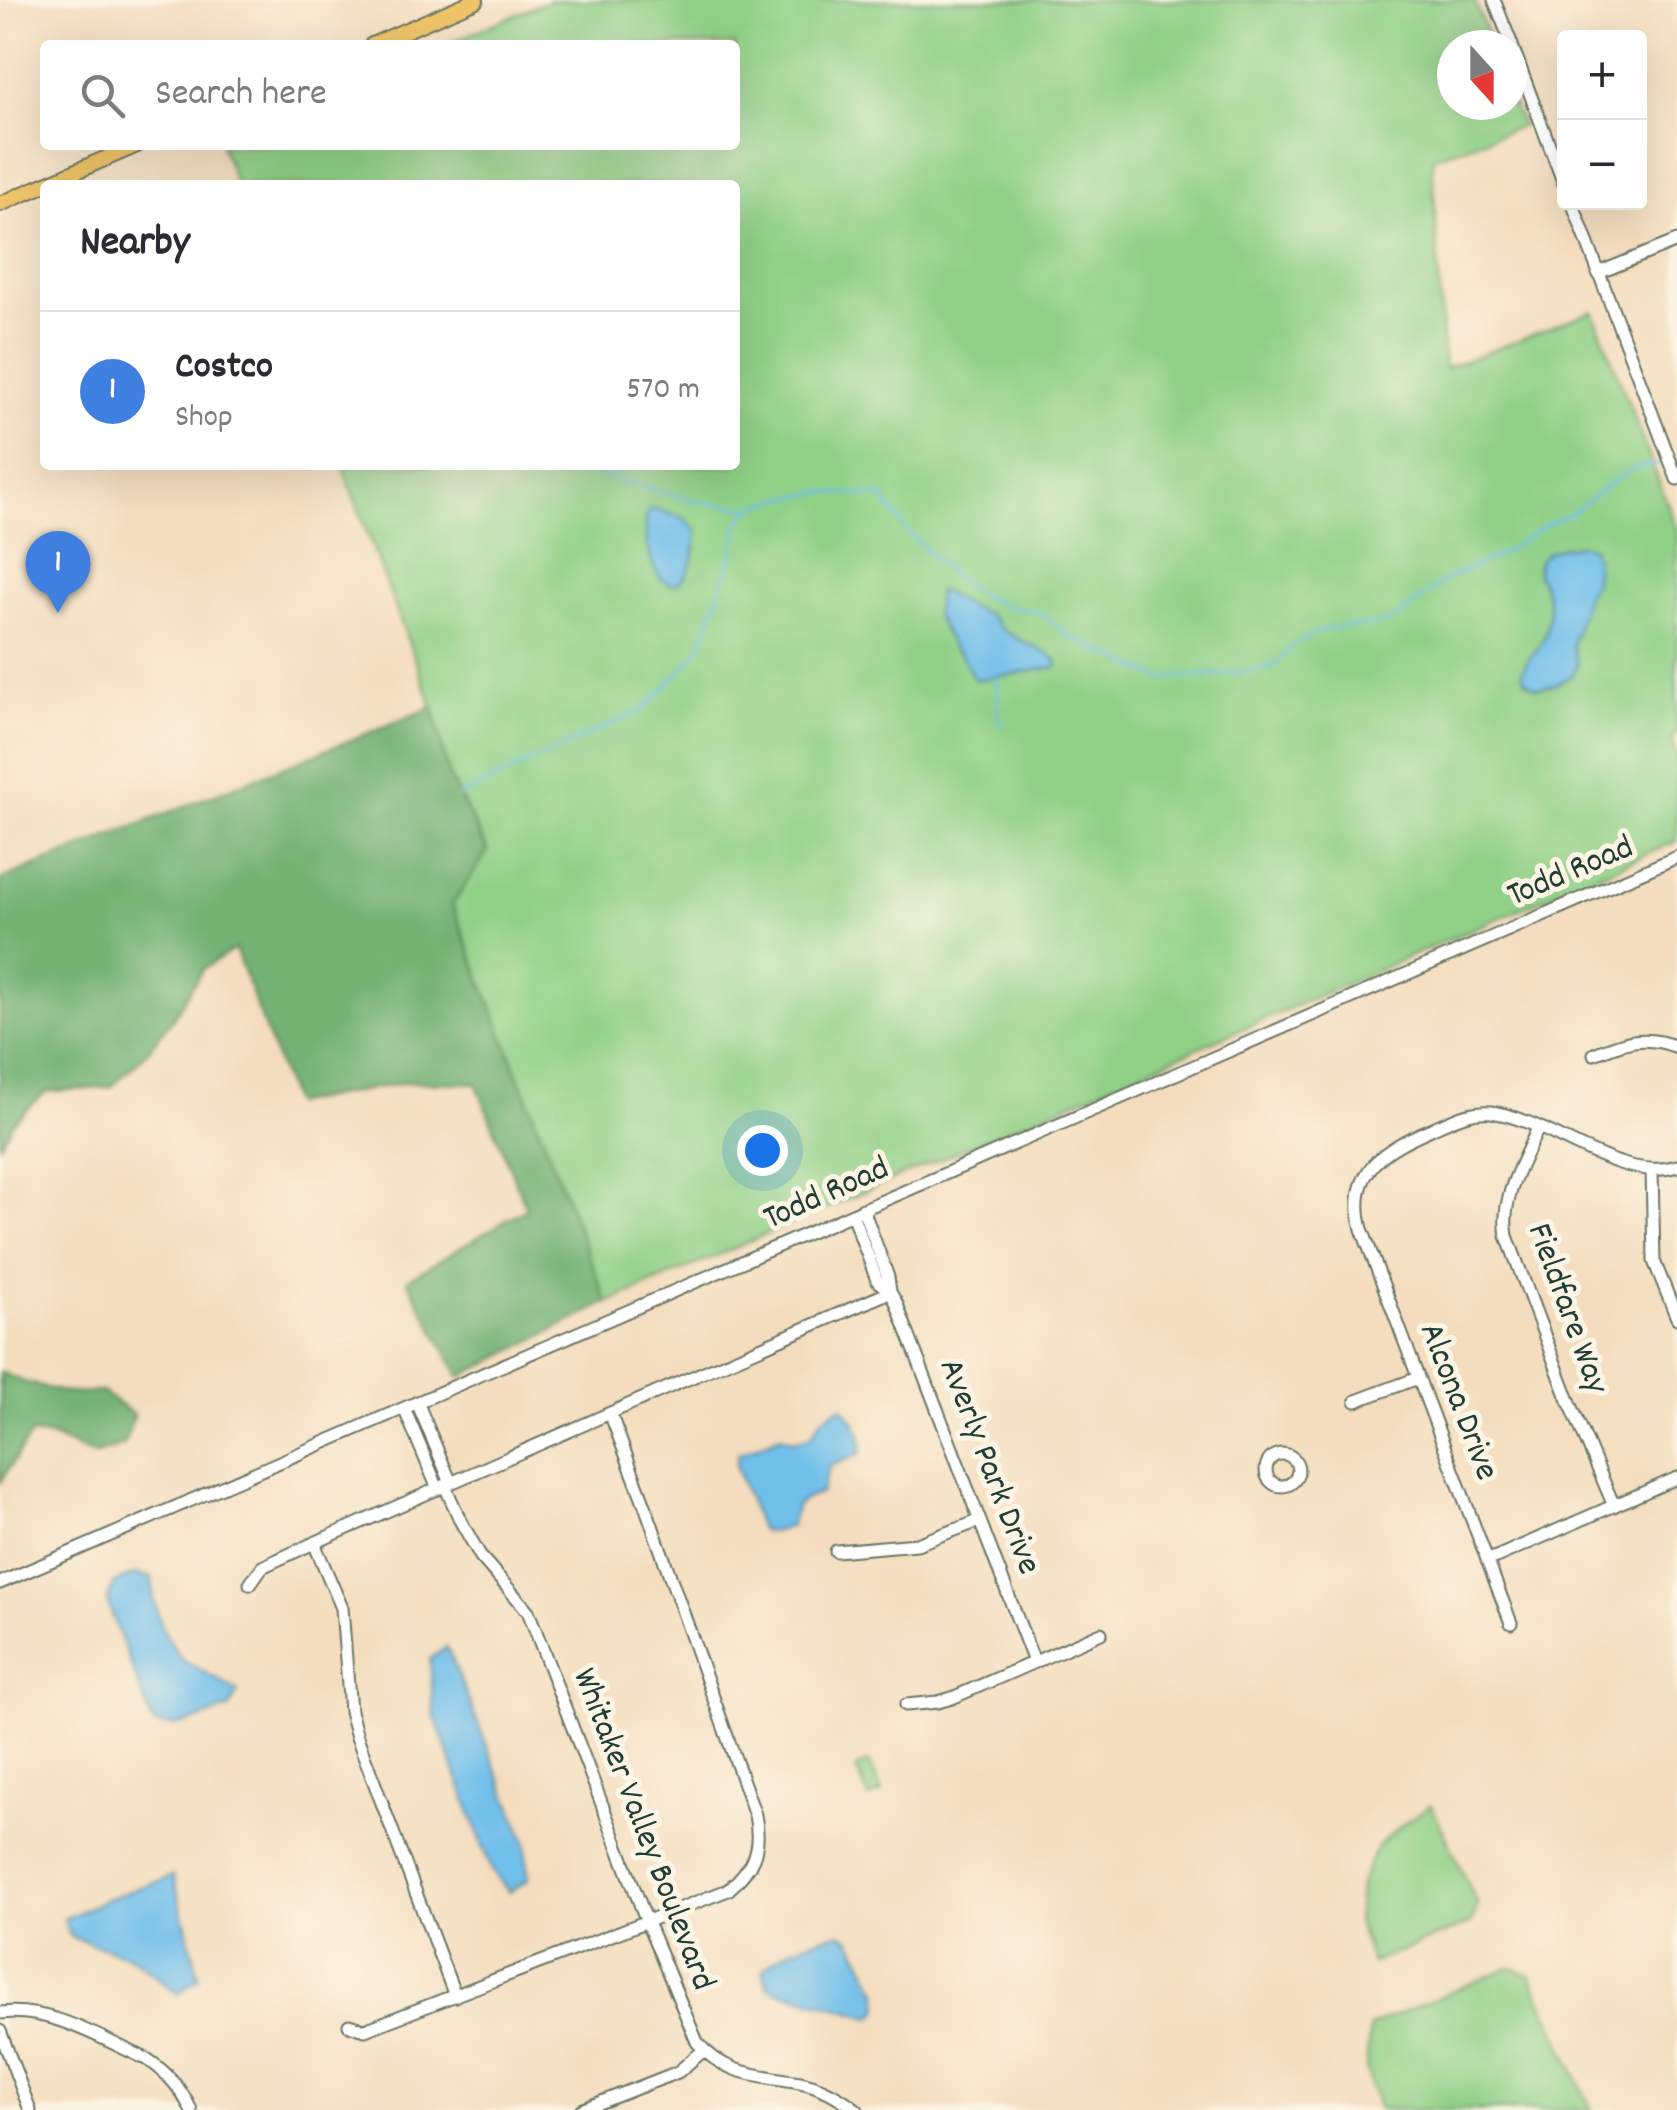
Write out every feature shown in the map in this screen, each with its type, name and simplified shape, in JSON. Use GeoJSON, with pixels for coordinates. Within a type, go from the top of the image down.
{"type":"FeatureCollection","features":[{"type":"Feature","properties":{"kind":"main road"},"geometry":{"type":"LineString","coordinates":[[384,40],[476,0]]}},
{"type":"Feature","properties":{"kind":"main road"},"geometry":{"type":"LineString","coordinates":[[56,180],[126,150]]}},
{"type":"Feature","properties":{"kind":"main road"},"geometry":{"type":"LineString","coordinates":[[0,204],[40,187]]}},
{"type":"Feature","properties":{"kind":"street"},"geometry":{"type":"LineString","coordinates":[[1494,0],[1506,30]]}},
{"type":"Feature","properties":{"kind":"street"},"geometry":{"type":"LineString","coordinates":[[1527,86],[1557,165]]}},
{"type":"Feature","properties":{"kind":"street"},"geometry":{"type":"LineString","coordinates":[[1575,210],[1675,473]]}},
{"type":"Feature","properties":{"kind":"street"},"geometry":{"type":"LineString","coordinates":[[1598,273],[1677,241]]}},
{"type":"Feature","properties":{"kind":"street","name":"Todd Road"},"geometry":{"type":"LineString","coordinates":[[0,1583],[1677,857]]}},
{"type":"Feature","properties":{"kind":"street"},"geometry":{"type":"LineString","coordinates":[[1594,1054],[1638,1039],[1658,1040],[1677,1047]]}},
{"type":"Feature","properties":{"kind":"street","name":"Alcona Drive"},"geometry":{"type":"LineString","coordinates":[[1511,1622],[1362,1229],[1359,1198],[1365,1175],[1382,1153],[1458,1117],[1496,1113],[1538,1128]]}},
{"type":"Feature","properties":{"kind":"street"},"geometry":{"type":"LineString","coordinates":[[1538,1128],[1628,1166],[1652,1170],[1677,1166]]}},
{"type":"Feature","properties":{"kind":"street","name":"Fieldfare Way"},"geometry":{"type":"LineString","coordinates":[[1538,1128],[1507,1200],[1506,1230],[1568,1398],[1614,1506]]}},
{"type":"Feature","properties":{"kind":"street"},"geometry":{"type":"LineString","coordinates":[[1652,1170],[1654,1261],[1677,1318]]}},
{"type":"Feature","properties":{"kind":"street","name":"Averly Park Drive"},"geometry":{"type":"LineString","coordinates":[[858,1211],[877,1280],[896,1302],[1034,1662]]}},
{"type":"Feature","properties":{"kind":"street"},"geometry":{"type":"LineString","coordinates":[[250,1584],[262,1567],[314,1543],[890,1292]]}},
{"type":"Feature","properties":{"kind":"street"},"geometry":{"type":"LineString","coordinates":[[1356,1401],[1418,1378]]}},
{"type":"Feature","properties":{"kind":"street","name":"Whitaker Valley Boulevard"},"geometry":{"type":"LineString","coordinates":[[418,1402],[445,1486]]}},
{"type":"Feature","properties":{"kind":"street","name":"Whitaker Valley Boulevard"},"geometry":{"type":"LineString","coordinates":[[404,1408],[481,1557],[528,1611],[647,1922],[692,2032],[704,2050]]}},
{"type":"Feature","properties":{"kind":"street"},"geometry":{"type":"LineString","coordinates":[[349,2025],[364,2030],[728,1890],[755,1856],[758,1834],[749,1798],[610,1413]]}},
{"type":"Feature","properties":{"kind":"street"},"geometry":{"type":"LineString","coordinates":[[1488,1561],[1677,1478]]}},
{"type":"Feature","properties":{"kind":"street"},"geometry":{"type":"LineString","coordinates":[[836,1550],[917,1544],[979,1521]]}},
{"type":"Feature","properties":{"kind":"street"},"geometry":{"type":"LineString","coordinates":[[314,1543],[342,1608],[350,1711],[455,1996]]}},
{"type":"Feature","properties":{"kind":"street"},"geometry":{"type":"LineString","coordinates":[[906,1704],[952,1698],[1101,1633]]}},
{"type":"Feature","properties":{"kind":"street"},"geometry":{"type":"LineString","coordinates":[[0,2013],[42,2014],[147,2059],[176,2084],[191,2110]]}},
{"type":"Feature","properties":{"kind":"street"},"geometry":{"type":"LineString","coordinates":[[0,2031],[30,2110]]}},
{"type":"Feature","properties":{"kind":"street"},"geometry":{"type":"LineString","coordinates":[[580,2110],[678,2072],[704,2050],[730,2069],[817,2087],[858,2110]]}},
{"type":"Feature","properties":{"kind":"green space"},"geometry":{"type":"Polygon","coordinates":[[[550,0],[1474,0],[1485,30],[1437,30],[1437,120],[1520,120],[1522,126],[1432,158],[1444,369],[1593,311],[1677,529],[1677,735],[1671,738],[1677,756],[1677,841],[607,1303],[452,904],[488,850],[449,777],[433,707],[344,470],[740,470],[740,180],[234,180],[223,150],[740,150],[740,40],[456,40],[550,0]]]}},
{"type":"Feature","properties":{"kind":"green space"},"geometry":{"type":"Polygon","coordinates":[[[433,707],[449,777],[488,851],[452,905],[607,1303],[460,1377],[407,1280],[526,1208],[476,1083],[407,1082],[293,1104],[235,949],[203,969],[146,1053],[111,1087],[46,1092],[14,1121],[0,1144],[0,880],[433,707]]]}},
{"type":"Feature","properties":{"kind":"green space"},"geometry":{"type":"Polygon","coordinates":[[[0,1372],[67,1393],[102,1392],[134,1415],[124,1445],[93,1455],[50,1436],[31,1434],[0,1482],[0,1372]]]}},
{"type":"Feature","properties":{"kind":"green space"},"geometry":{"type":"Polygon","coordinates":[[[869,1762],[882,1792],[869,1798],[856,1768],[869,1762]]]}},
{"type":"Feature","properties":{"kind":"green space"},"geometry":{"type":"Polygon","coordinates":[[[1431,1805],[1478,1905],[1471,1923],[1372,1963],[1357,1922],[1360,1884],[1377,1846],[1431,1805]]]}},
{"type":"Feature","properties":{"kind":"green space"},"geometry":{"type":"Polygon","coordinates":[[[1510,1967],[1530,1975],[1592,2110],[1379,2110],[1366,2068],[1370,2026],[1510,1967]]]}},
{"type":"Feature","properties":{"kind":"water"},"geometry":{"type":"Polygon","coordinates":[[[656,509],[684,518],[696,529],[690,567],[680,582],[673,584],[659,576],[648,549],[647,512],[656,509]]]}},
{"type":"Feature","properties":{"kind":"water"},"geometry":{"type":"Polygon","coordinates":[[[1583,545],[1592,548],[1596,564],[1594,582],[1572,644],[1577,665],[1572,676],[1537,688],[1522,674],[1542,641],[1548,620],[1538,563],[1554,550],[1583,545]]]}},
{"type":"Feature","properties":{"kind":"water"},"geometry":{"type":"Polygon","coordinates":[[[938,591],[990,616],[1002,630],[1055,658],[1057,667],[975,680],[935,614],[938,591]]]}},
{"type":"Feature","properties":{"kind":"water"},"geometry":{"type":"Polygon","coordinates":[[[843,1408],[858,1428],[861,1452],[829,1467],[821,1493],[799,1503],[791,1525],[771,1532],[760,1529],[736,1466],[738,1454],[781,1436],[795,1441],[811,1436],[821,1419],[843,1408]]]}},
{"type":"Feature","properties":{"kind":"water"},"geometry":{"type":"Polygon","coordinates":[[[136,1574],[152,1578],[163,1630],[181,1659],[238,1691],[230,1708],[172,1726],[153,1723],[107,1601],[115,1583],[136,1574]]]}},
{"type":"Feature","properties":{"kind":"water"},"geometry":{"type":"Polygon","coordinates":[[[447,1647],[526,1843],[528,1880],[509,1892],[492,1870],[434,1714],[430,1659],[447,1647]]]}},
{"type":"Feature","properties":{"kind":"water"},"geometry":{"type":"Polygon","coordinates":[[[173,1876],[199,1977],[178,1994],[132,1957],[69,1936],[64,1919],[173,1876]]]}},
{"type":"Feature","properties":{"kind":"water"},"geometry":{"type":"Polygon","coordinates":[[[840,1933],[851,1939],[878,1991],[880,2009],[872,2017],[768,1988],[763,1970],[780,1956],[840,1933]]]}},
{"type":"Feature","properties":{"kind":"waterway"},"geometry":{"type":"LineString","coordinates":[[459,796],[644,709],[701,645],[731,559],[739,522],[751,508],[780,499],[822,492],[882,496],[906,530],[960,582],[1007,607],[1040,612],[1067,635],[1161,679],[1252,671],[1277,664],[1292,645],[1325,629],[1380,624],[1397,618],[1446,579],[1502,554],[1575,511],[1634,468],[1666,463]]}},
{"type":"Feature","properties":{"kind":"waterway"},"geometry":{"type":"LineString","coordinates":[[582,470],[700,502],[750,508]]}},
{"type":"Feature","properties":{"kind":"waterway"},"geometry":{"type":"LineString","coordinates":[[997,678],[997,711],[1002,726]]}},
{"type":"Feature","properties":{"kind":"place","name":"Costco"},"geometry":{"type":"Point","coordinates":[58,613]}}]}
